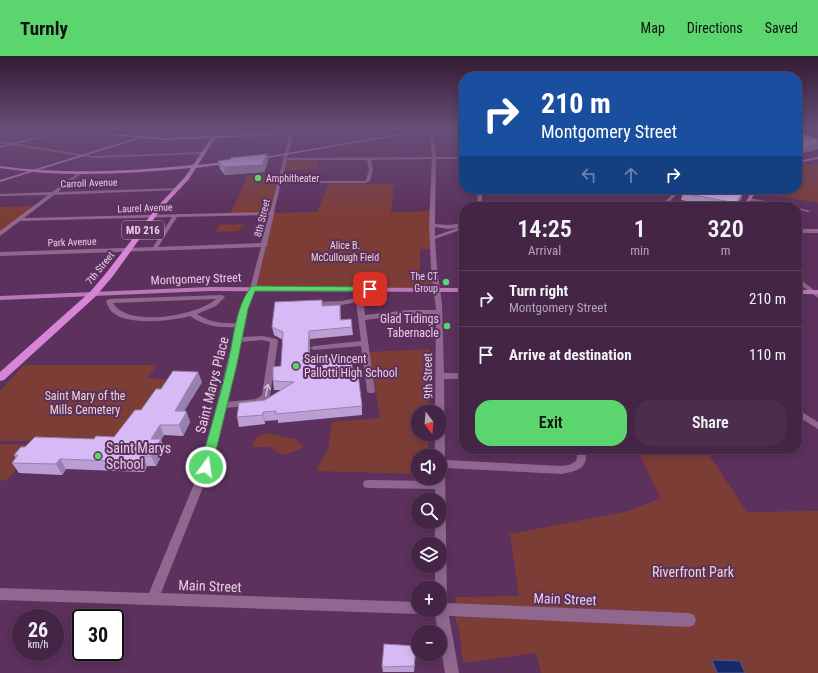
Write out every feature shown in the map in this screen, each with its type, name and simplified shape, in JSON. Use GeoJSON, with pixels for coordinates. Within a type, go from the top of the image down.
{"type":"FeatureCollection","features":[{"type":"Feature","properties":{"kind":"main road","name":"7th Street"},"geometry":{"type":"LineString","coordinates":[[0,378],[93,294],[153,216],[178,189],[200,157]]}},
{"type":"Feature","properties":{"kind":"main road"},"geometry":{"type":"LineString","coordinates":[[250,159],[264,157]]}},
{"type":"Feature","properties":{"kind":"main road"},"geometry":{"type":"LineString","coordinates":[[0,167],[29,172],[81,172],[148,170],[236,162]]}},
{"type":"Feature","properties":{"kind":"street"},"geometry":{"type":"LineString","coordinates":[[0,181],[77,157]]}},
{"type":"Feature","properties":{"kind":"street","name":"8th Street"},"geometry":{"type":"LineString","coordinates":[[253,288],[286,157]]}},
{"type":"Feature","properties":{"kind":"street"},"geometry":{"type":"LineString","coordinates":[[286,160],[459,158]]}},
{"type":"Feature","properties":{"kind":"street"},"geometry":{"type":"LineString","coordinates":[[802,161],[818,158]]}},
{"type":"Feature","properties":{"kind":"street"},"geometry":{"type":"LineString","coordinates":[[280,182],[365,182],[368,181],[371,171],[369,159]]}},
{"type":"Feature","properties":{"kind":"street","name":"9th Street"},"geometry":{"type":"LineString","coordinates":[[434,159],[432,225],[434,268],[439,312],[441,449]]}},
{"type":"Feature","properties":{"kind":"street"},"geometry":{"type":"LineString","coordinates":[[0,234],[81,172]]}},
{"type":"Feature","properties":{"kind":"street","name":"Carroll Avenue"},"geometry":{"type":"LineString","coordinates":[[0,195],[178,189]]}},
{"type":"Feature","properties":{"kind":"street"},"geometry":{"type":"LineString","coordinates":[[667,202],[674,194]]}},
{"type":"Feature","properties":{"kind":"street"},"geometry":{"type":"LineString","coordinates":[[748,202],[753,194]]}},
{"type":"Feature","properties":{"kind":"street"},"geometry":{"type":"LineString","coordinates":[[750,199],[765,202]]}},
{"type":"Feature","properties":{"kind":"street"},"geometry":{"type":"LineString","coordinates":[[802,209],[808,210]]}},
{"type":"Feature","properties":{"kind":"street","name":"Laurel Avenue"},"geometry":{"type":"LineString","coordinates":[[18,220],[273,213]]}},
{"type":"Feature","properties":{"kind":"street"},"geometry":{"type":"LineString","coordinates":[[154,248],[175,216]]}},
{"type":"Feature","properties":{"kind":"street"},"geometry":{"type":"LineString","coordinates":[[432,225],[448,228],[459,226]]}},
{"type":"Feature","properties":{"kind":"street"},"geometry":{"type":"LineString","coordinates":[[433,238],[459,230]]}},
{"type":"Feature","properties":{"kind":"street"},"geometry":{"type":"LineString","coordinates":[[802,231],[818,231]]}},
{"type":"Feature","properties":{"kind":"street","name":"Park Avenue"},"geometry":{"type":"LineString","coordinates":[[0,254],[265,245]]}},
{"type":"Feature","properties":{"kind":"street"},"geometry":{"type":"LineString","coordinates":[[802,283],[816,294]]}},
{"type":"Feature","properties":{"kind":"street","name":"Montgomery Street"},"geometry":{"type":"LineString","coordinates":[[0,298],[253,288],[459,290]]}},
{"type":"Feature","properties":{"kind":"street","name":"Saint Marys Place"},"geometry":{"type":"LineString","coordinates":[[152,600],[201,481],[246,301],[253,288]]}},
{"type":"Feature","properties":{"kind":"street"},"geometry":{"type":"LineString","coordinates":[[359,289],[361,318],[371,391]]}},
{"type":"Feature","properties":{"kind":"street"},"geometry":{"type":"LineString","coordinates":[[802,293],[816,294]]}},
{"type":"Feature","properties":{"kind":"street"},"geometry":{"type":"LineString","coordinates":[[192,314],[211,307],[222,297],[109,301],[113,310],[135,318],[167,318],[192,314],[212,324],[241,325]]}},
{"type":"Feature","properties":{"kind":"street"},"geometry":{"type":"LineString","coordinates":[[306,304],[348,303],[359,299]]}},
{"type":"Feature","properties":{"kind":"street"},"geometry":{"type":"LineString","coordinates":[[361,318],[409,312],[439,312]]}},
{"type":"Feature","properties":{"kind":"street"},"geometry":{"type":"LineString","coordinates":[[221,405],[258,402],[263,400],[266,396],[274,340],[267,338],[237,340]]}},
{"type":"Feature","properties":{"kind":"street"},"geometry":{"type":"LineString","coordinates":[[314,348],[364,343]]}},
{"type":"Feature","properties":{"kind":"street"},"geometry":{"type":"LineString","coordinates":[[0,369],[11,369]]}},
{"type":"Feature","properties":{"kind":"street"},"geometry":{"type":"LineString","coordinates":[[440,376],[459,376]]}},
{"type":"Feature","properties":{"kind":"street"},"geometry":{"type":"LineString","coordinates":[[802,416],[817,426]]}},
{"type":"Feature","properties":{"kind":"street"},"geometry":{"type":"LineString","coordinates":[[447,464],[562,470],[572,468],[580,463],[581,454]]}},
{"type":"Feature","properties":{"kind":"street"},"geometry":{"type":"LineString","coordinates":[[368,484],[411,485]]}},
{"type":"Feature","properties":{"kind":"street","name":"9th Street"},"geometry":{"type":"LineString","coordinates":[[440,581],[441,485]]}},
{"type":"Feature","properties":{"kind":"street","name":"Main Street"},"geometry":{"type":"LineString","coordinates":[[0,594],[411,608]]}},
{"type":"Feature","properties":{"kind":"street","name":"Main Street"},"geometry":{"type":"LineString","coordinates":[[447,609],[689,620]]}},
{"type":"Feature","properties":{"kind":"street","name":"9th Street"},"geometry":{"type":"LineString","coordinates":[[442,617],[452,673]]}},
{"type":"Feature","properties":{"kind":"green space"},"geometry":{"type":"Polygon","coordinates":[[[286,159],[318,159],[316,169],[283,170],[286,159]]]}},
{"type":"Feature","properties":{"kind":"green space"},"geometry":{"type":"Polygon","coordinates":[[[802,163],[818,165],[818,203],[766,194],[802,194],[802,163]]]}},
{"type":"Feature","properties":{"kind":"green space"},"geometry":{"type":"Polygon","coordinates":[[[282,174],[273,213],[230,214],[248,175],[282,174]]]}},
{"type":"Feature","properties":{"kind":"green space","name":"Alice B. McCullough Field"},"geometry":{"type":"Polygon","coordinates":[[[329,183],[394,184],[391,212],[433,211],[433,249],[420,249],[420,274],[434,274],[437,290],[253,288],[273,213],[317,212],[329,183]]]}},
{"type":"Feature","properties":{"kind":"green space"},"geometry":{"type":"Polygon","coordinates":[[[36,206],[0,234],[0,207],[36,206]]]}},
{"type":"Feature","properties":{"kind":"green space"},"geometry":{"type":"Polygon","coordinates":[[[245,224],[238,231],[216,232],[219,225],[245,224]]]}},
{"type":"Feature","properties":{"kind":"green space"},"geometry":{"type":"Polygon","coordinates":[[[430,349],[429,405],[411,405],[411,441],[428,441],[428,449],[411,449],[411,474],[316,471],[328,449],[332,422],[380,418],[369,352],[430,349]]]}},
{"type":"Feature","properties":{"kind":"green space","name":"Saint Mary of the Mills Cemetery"},"geometry":{"type":"Polygon","coordinates":[[[24,365],[157,365],[147,378],[170,380],[113,441],[0,441],[0,391],[24,365]]]}},
{"type":"Feature","properties":{"kind":"green space"},"geometry":{"type":"Polygon","coordinates":[[[265,433],[296,439],[304,446],[297,451],[282,455],[270,447],[252,447],[255,438],[265,433]]]}},
{"type":"Feature","properties":{"kind":"green space"},"geometry":{"type":"Polygon","coordinates":[[[0,444],[37,445],[6,481],[0,480],[0,444]]]}},
{"type":"Feature","properties":{"kind":"green space","name":"Riverfront Park"},"geometry":{"type":"Polygon","coordinates":[[[639,454],[708,454],[747,512],[818,511],[818,673],[541,673],[536,653],[463,663],[459,628],[456,622],[456,597],[519,596],[510,534],[629,511],[660,498],[639,454]]]}},
{"type":"Feature","properties":{"kind":"water"},"geometry":{"type":"Polygon","coordinates":[[[712,660],[740,661],[745,673],[717,673],[712,660]]]}},
{"type":"Feature","properties":{"kind":"building"},"geometry":{"type":"Polygon","coordinates":[[[266,157],[262,165],[224,167],[218,161],[231,159],[230,158],[266,157]]]}},
{"type":"Feature","properties":{"kind":"building"},"geometry":{"type":"Polygon","coordinates":[[[688,194],[742,194],[737,202],[688,194]]]}},
{"type":"Feature","properties":{"kind":"building","name":"Saint Vincent Pallotti High School"},"geometry":{"type":"Polygon","coordinates":[[[322,300],[322,306],[340,305],[340,320],[351,319],[352,327],[309,331],[308,359],[335,357],[336,361],[351,359],[353,374],[358,374],[362,406],[276,414],[276,411],[263,412],[263,415],[237,417],[239,403],[265,400],[294,382],[273,381],[273,367],[281,366],[283,332],[272,327],[275,302],[322,300]]]}},
{"type":"Feature","properties":{"kind":"building"},"geometry":{"type":"Polygon","coordinates":[[[173,371],[198,372],[175,411],[186,411],[185,415],[179,425],[160,425],[151,439],[161,439],[151,456],[143,456],[139,462],[60,459],[56,464],[12,463],[18,455],[14,455],[21,447],[25,447],[35,437],[94,439],[96,436],[114,437],[135,410],[141,410],[156,389],[161,389],[173,371]]]}},
{"type":"Feature","properties":{"kind":"building"},"geometry":{"type":"Polygon","coordinates":[[[384,644],[411,646],[411,661],[414,661],[414,666],[382,667],[384,644]]]}},
{"type":"Feature","properties":{"kind":"place","name":"Amphitheater"},"geometry":{"type":"Point","coordinates":[258,178]}},
{"type":"Feature","properties":{"kind":"place","name":"The CT Group"},"geometry":{"type":"Point","coordinates":[446,282]}},
{"type":"Feature","properties":{"kind":"place","name":"Glad Tidings Tabernacle"},"geometry":{"type":"Point","coordinates":[447,326]}},
{"type":"Feature","properties":{"kind":"place","name":"Saint Vincent Pallotti High School"},"geometry":{"type":"Point","coordinates":[296,366]}},
{"type":"Feature","properties":{"kind":"place","name":"Saint Marys School"},"geometry":{"type":"Point","coordinates":[98,456]}},
{"type":"Feature","properties":{"kind":"route"},"geometry":{"type":"LineString","coordinates":[[206,467],[246,301],[253,288],[370,289]]}}]}
